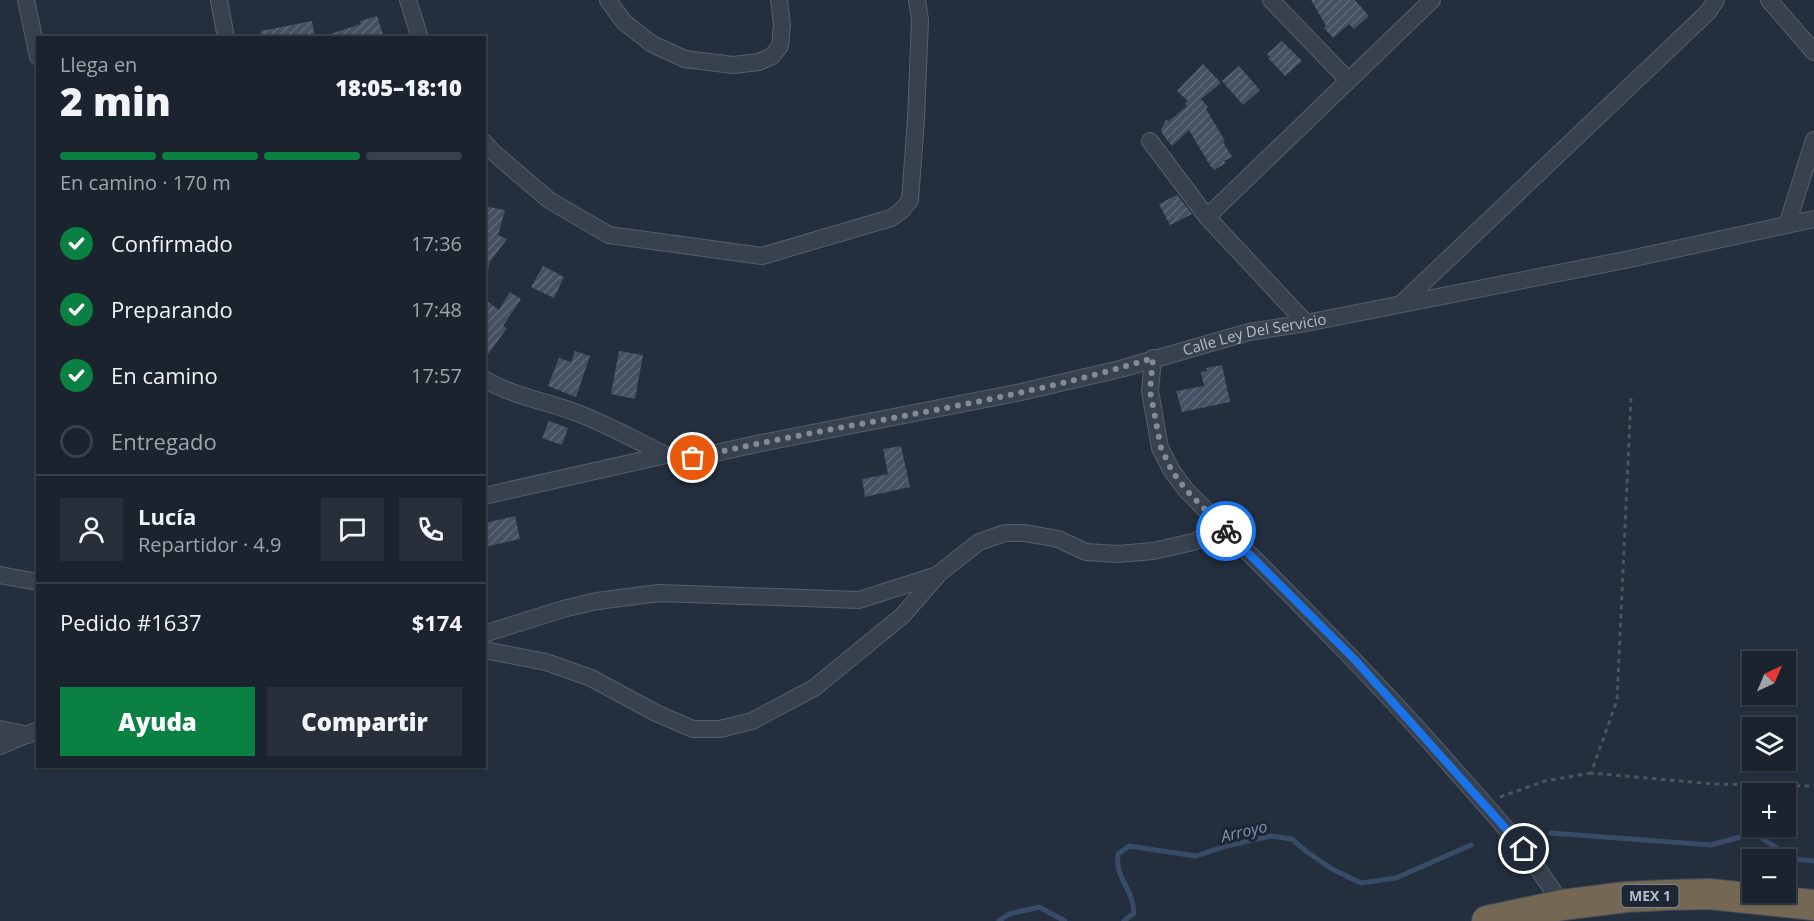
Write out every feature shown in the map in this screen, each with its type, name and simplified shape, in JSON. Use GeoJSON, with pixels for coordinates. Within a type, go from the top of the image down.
{"type":"FeatureCollection","features":[{"type":"Feature","properties":{"kind":"highway","name":"MEX 1"},"geometry":{"type":"LineString","coordinates":[[1487,921],[1562,905],[1626,897],[1709,894],[1814,905]]}},
{"type":"Feature","properties":{"kind":"street"},"geometry":{"type":"LineString","coordinates":[[26,0],[36,48]]}},
{"type":"Feature","properties":{"kind":"street"},"geometry":{"type":"LineString","coordinates":[[219,0],[225,36]]}},
{"type":"Feature","properties":{"kind":"street"},"geometry":{"type":"LineString","coordinates":[[408,0],[419,36]]}},
{"type":"Feature","properties":{"kind":"street"},"geometry":{"type":"LineString","coordinates":[[608,0],[624,21],[652,44],[685,59],[732,65],[759,62],[772,56],[780,46],[782,25],[779,0]]}},
{"type":"Feature","properties":{"kind":"street"},"geometry":{"type":"LineString","coordinates":[[486,144],[549,200],[609,235],[762,256],[891,218],[910,200],[920,20],[917,0]]}},
{"type":"Feature","properties":{"kind":"street"},"geometry":{"type":"LineString","coordinates":[[1270,0],[1348,80]]}},
{"type":"Feature","properties":{"kind":"street"},"geometry":{"type":"LineString","coordinates":[[1207,217],[1432,0]]}},
{"type":"Feature","properties":{"kind":"street"},"geometry":{"type":"LineString","coordinates":[[1402,303],[1708,12],[1716,0]]}},
{"type":"Feature","properties":{"kind":"street"},"geometry":{"type":"LineString","coordinates":[[1769,0],[1814,52]]}},
{"type":"Feature","properties":{"kind":"street"},"geometry":{"type":"LineString","coordinates":[[1787,225],[1814,140]]}},
{"type":"Feature","properties":{"kind":"street"},"geometry":{"type":"LineString","coordinates":[[1150,141],[1207,217],[1306,323]]}},
{"type":"Feature","properties":{"kind":"street","name":"Calle Ley Del Servicio"},"geometry":{"type":"LineString","coordinates":[[486,496],[666,455],[693,458],[1021,392],[1120,369],[1249,332],[1306,323],[1614,262],[1814,219]]}},
{"type":"Feature","properties":{"kind":"street"},"geometry":{"type":"LineString","coordinates":[[1153,358],[1150,391],[1161,448],[1172,471],[1186,490],[1355,660],[1524,849],[1562,905]]}},
{"type":"Feature","properties":{"kind":"street"},"geometry":{"type":"LineString","coordinates":[[486,380],[531,399],[572,411],[613,428],[666,455]]}},
{"type":"Feature","properties":{"kind":"street"},"geometry":{"type":"LineString","coordinates":[[486,650],[546,662],[591,678],[656,713],[693,729],[720,729],[752,721],[814,688],[902,616],[937,575],[979,542],[1005,533],[1025,533],[1058,539],[1086,552],[1118,554],[1153,551],[1193,542],[1223,527]]}},
{"type":"Feature","properties":{"kind":"street"},"geometry":{"type":"LineString","coordinates":[[0,575],[36,582]]}},
{"type":"Feature","properties":{"kind":"street"},"geometry":{"type":"LineString","coordinates":[[486,633],[563,609],[597,601],[649,594],[859,600],[937,575]]}},
{"type":"Feature","properties":{"kind":"street"},"geometry":{"type":"LineString","coordinates":[[0,729],[33,732]]}},
{"type":"Feature","properties":{"kind":"street"},"geometry":{"type":"LineString","coordinates":[[0,746],[33,732]]}},
{"type":"Feature","properties":{"kind":"path"},"geometry":{"type":"LineString","coordinates":[[1591,773],[1617,700],[1631,398]]}},
{"type":"Feature","properties":{"kind":"path"},"geometry":{"type":"LineString","coordinates":[[1484,803],[1545,781],[1591,773],[1714,784],[1814,786]]}},
{"type":"Feature","properties":{"kind":"building"},"geometry":{"type":"Polygon","coordinates":[[[1311,0],[1355,0],[1369,16],[1354,29],[1349,24],[1333,38],[1324,28],[1326,26],[1311,0]]]}},
{"type":"Feature","properties":{"kind":"building"},"geometry":{"type":"Polygon","coordinates":[[[377,16],[383,36],[327,36],[361,24],[360,21],[377,16]]]}},
{"type":"Feature","properties":{"kind":"building"},"geometry":{"type":"Polygon","coordinates":[[[312,21],[315,36],[261,36],[261,31],[312,21]]]}},
{"type":"Feature","properties":{"kind":"building"},"geometry":{"type":"Polygon","coordinates":[[[1282,41],[1302,61],[1285,76],[1267,54],[1282,41]]]}},
{"type":"Feature","properties":{"kind":"building"},"geometry":{"type":"Polygon","coordinates":[[[1203,64],[1221,83],[1201,99],[1208,107],[1206,109],[1232,157],[1214,170],[1189,130],[1172,146],[1161,130],[1166,120],[1169,121],[1187,106],[1185,104],[1188,101],[1177,91],[1203,64]]]}},
{"type":"Feature","properties":{"kind":"building"},"geometry":{"type":"Polygon","coordinates":[[[1239,66],[1260,90],[1243,105],[1222,81],[1239,66]]]}},
{"type":"Feature","properties":{"kind":"building"},"geometry":{"type":"Polygon","coordinates":[[[1177,195],[1192,214],[1170,225],[1159,204],[1177,195]]]}},
{"type":"Feature","properties":{"kind":"building"},"geometry":{"type":"Polygon","coordinates":[[[486,206],[505,210],[498,235],[507,239],[490,262],[486,270],[486,206]]]}},
{"type":"Feature","properties":{"kind":"building"},"geometry":{"type":"Polygon","coordinates":[[[543,266],[564,277],[554,298],[531,287],[543,266]]]}},
{"type":"Feature","properties":{"kind":"building"},"geometry":{"type":"Polygon","coordinates":[[[510,292],[521,299],[503,326],[507,328],[486,357],[486,300],[499,310],[510,292]]]}},
{"type":"Feature","properties":{"kind":"building"},"geometry":{"type":"Polygon","coordinates":[[[575,351],[590,356],[576,397],[548,386],[559,358],[571,362],[575,351]]]}},
{"type":"Feature","properties":{"kind":"building"},"geometry":{"type":"Polygon","coordinates":[[[619,351],[643,355],[635,399],[611,394],[619,351]]]}},
{"type":"Feature","properties":{"kind":"building"},"geometry":{"type":"Polygon","coordinates":[[[1222,365],[1230,402],[1182,412],[1176,391],[1204,386],[1201,372],[1207,371],[1206,368],[1222,365]]]}},
{"type":"Feature","properties":{"kind":"building"},"geometry":{"type":"Polygon","coordinates":[[[549,421],[568,428],[562,445],[542,438],[549,421]]]}},
{"type":"Feature","properties":{"kind":"building"},"geometry":{"type":"Polygon","coordinates":[[[901,446],[910,487],[865,497],[862,479],[888,474],[883,449],[901,446]]]}},
{"type":"Feature","properties":{"kind":"building"},"geometry":{"type":"Polygon","coordinates":[[[515,516],[520,539],[486,547],[486,523],[515,516]]]}},
{"type":"Feature","properties":{"kind":"waterway","name":"Arroyo"},"geometry":{"type":"LineString","coordinates":[[1551,833],[1711,845],[1754,833],[1794,859],[1814,861]]}},
{"type":"Feature","properties":{"kind":"waterway","name":"Arroyo"},"geometry":{"type":"LineString","coordinates":[[1124,921],[1134,913],[1131,896],[1119,871],[1118,854],[1129,846],[1196,856],[1226,846],[1271,836],[1292,839],[1332,869],[1361,883],[1396,878],[1471,845]]}},
{"type":"Feature","properties":{"kind":"waterway","name":"Arroyo"},"geometry":{"type":"LineString","coordinates":[[999,921],[1009,914],[1039,907],[1065,921]]}},
{"type":"Feature","properties":{"kind":"way so far"},"geometry":{"type":"LineString","coordinates":[[693,458],[1021,392],[1120,369],[1153,358],[1150,391],[1161,448],[1172,471],[1186,490],[1226,531]]}},
{"type":"Feature","properties":{"kind":"route"},"geometry":{"type":"LineString","coordinates":[[1226,531],[1355,660],[1524,849]]}}]}
